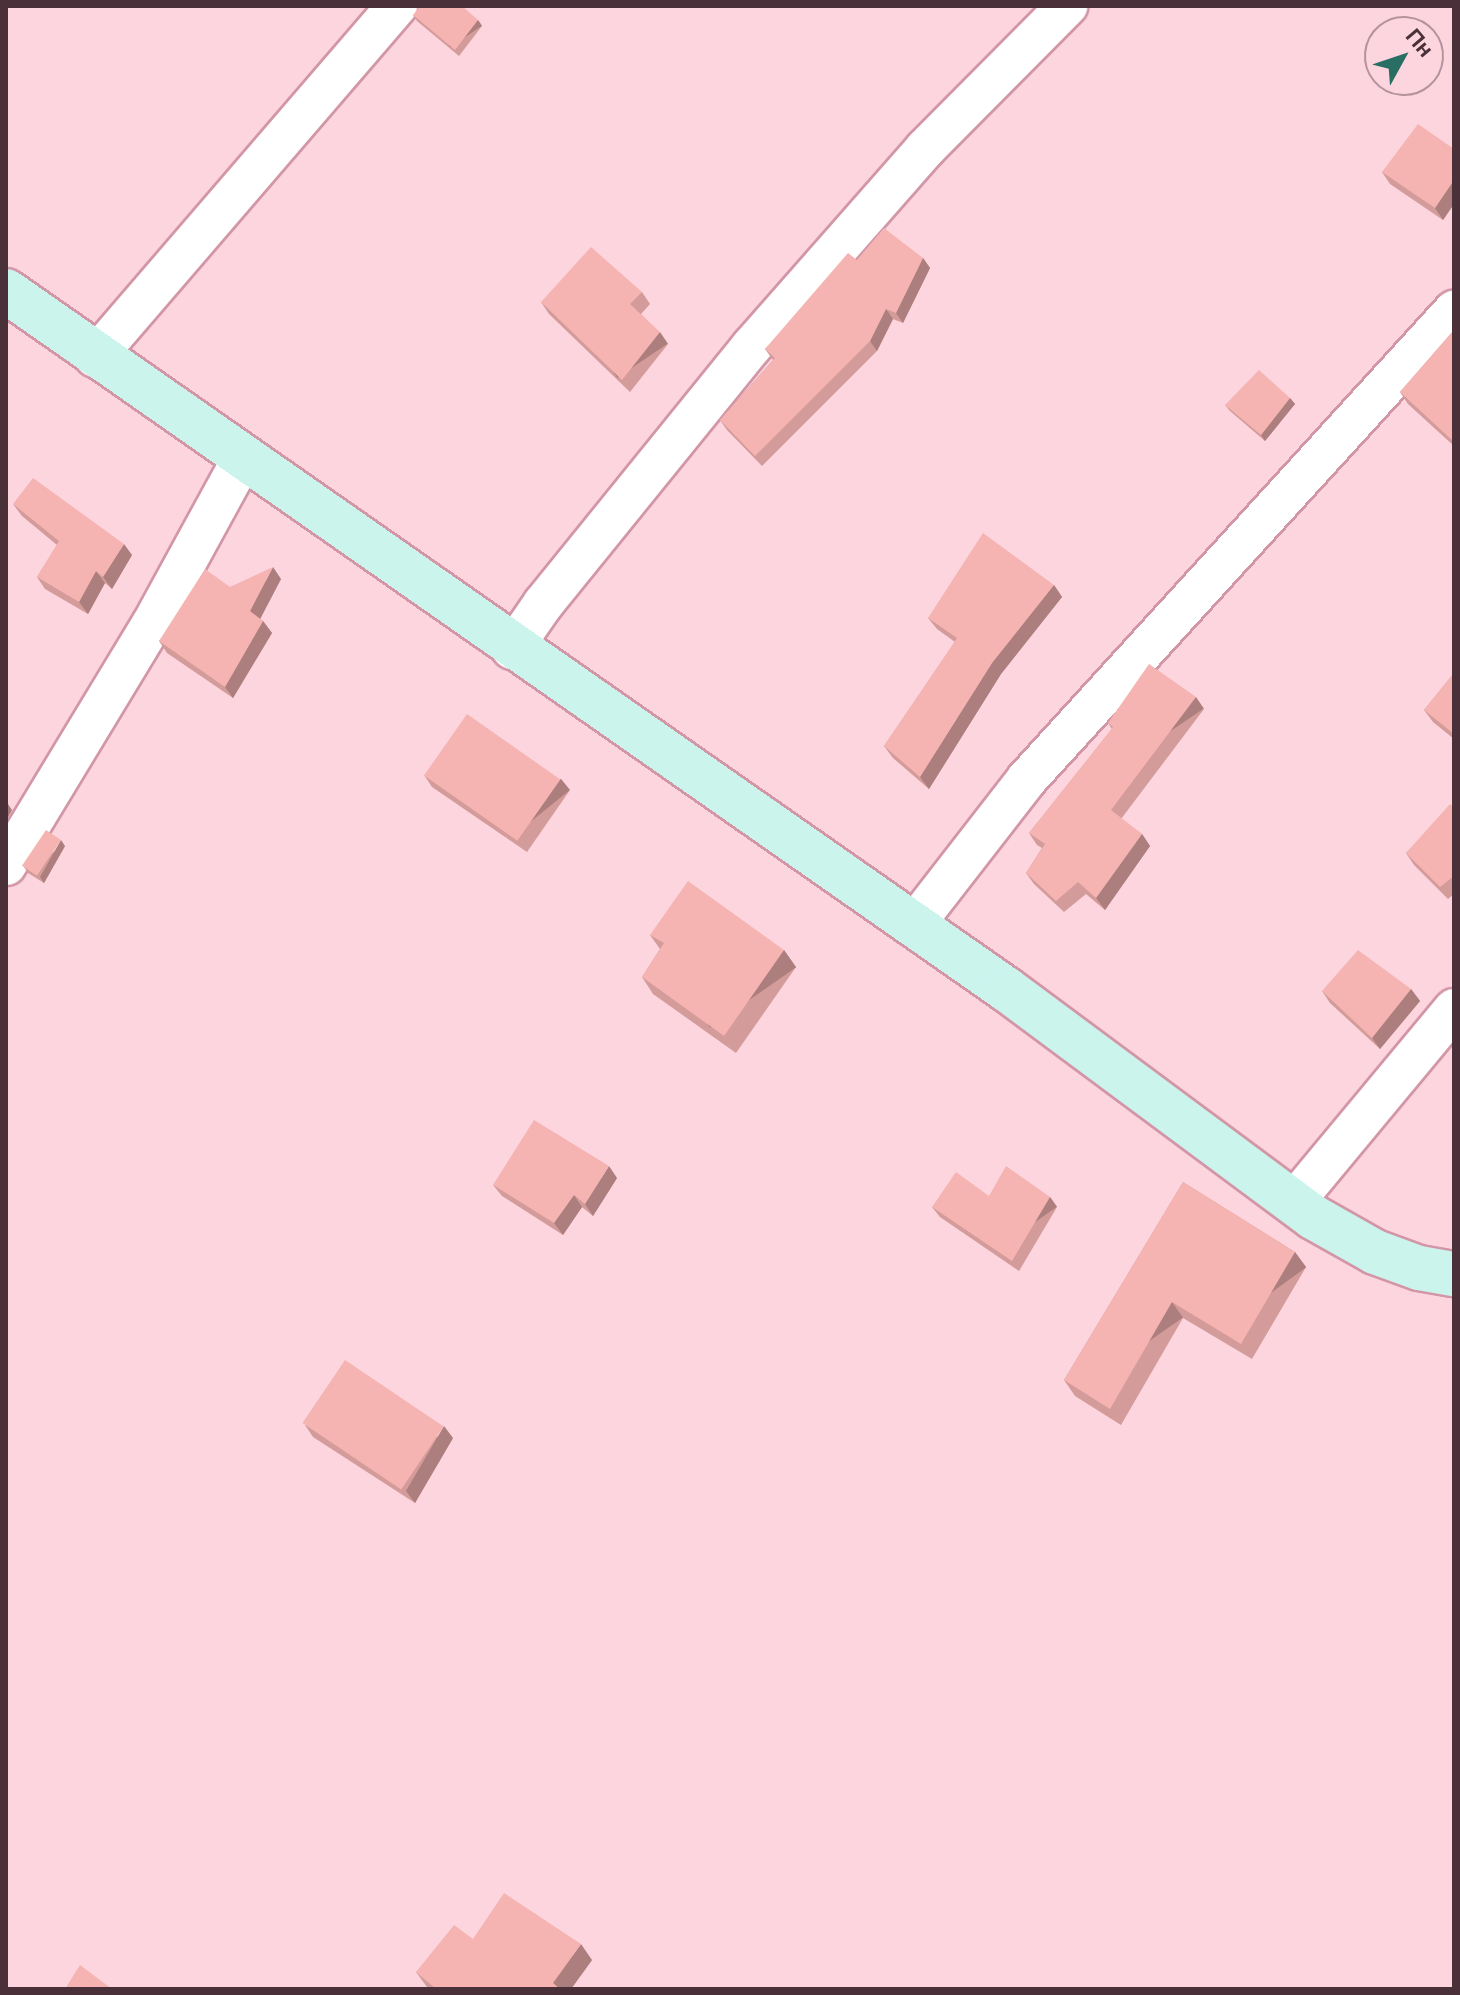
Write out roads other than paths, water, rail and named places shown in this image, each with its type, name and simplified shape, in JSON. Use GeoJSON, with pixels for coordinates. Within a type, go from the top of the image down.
{"type":"FeatureCollection","features":[{"type":"Feature","properties":{"kind":"street"},"geometry":{"type":"LineString","coordinates":[[95,357],[397,6]]}},
{"type":"Feature","properties":{"kind":"street"},"geometry":{"type":"LineString","coordinates":[[512,649],[543,604],[752,346],[925,149],[1067,6]]}},
{"type":"Feature","properties":{"kind":"street"},"geometry":{"type":"LineString","coordinates":[[6,291],[242,460],[913,926],[1293,1203],[1375,1252],[1419,1268],[1454,1274]]}},
{"type":"Feature","properties":{"kind":"street"},"geometry":{"type":"LineString","coordinates":[[913,926],[1027,779],[1454,311]]}},
{"type":"Feature","properties":{"kind":"street"},"geometry":{"type":"LineString","coordinates":[[6,865],[151,626],[242,460]]}},
{"type":"Feature","properties":{"kind":"street"},"geometry":{"type":"LineString","coordinates":[[1293,1203],[1454,1009]]}}]}
